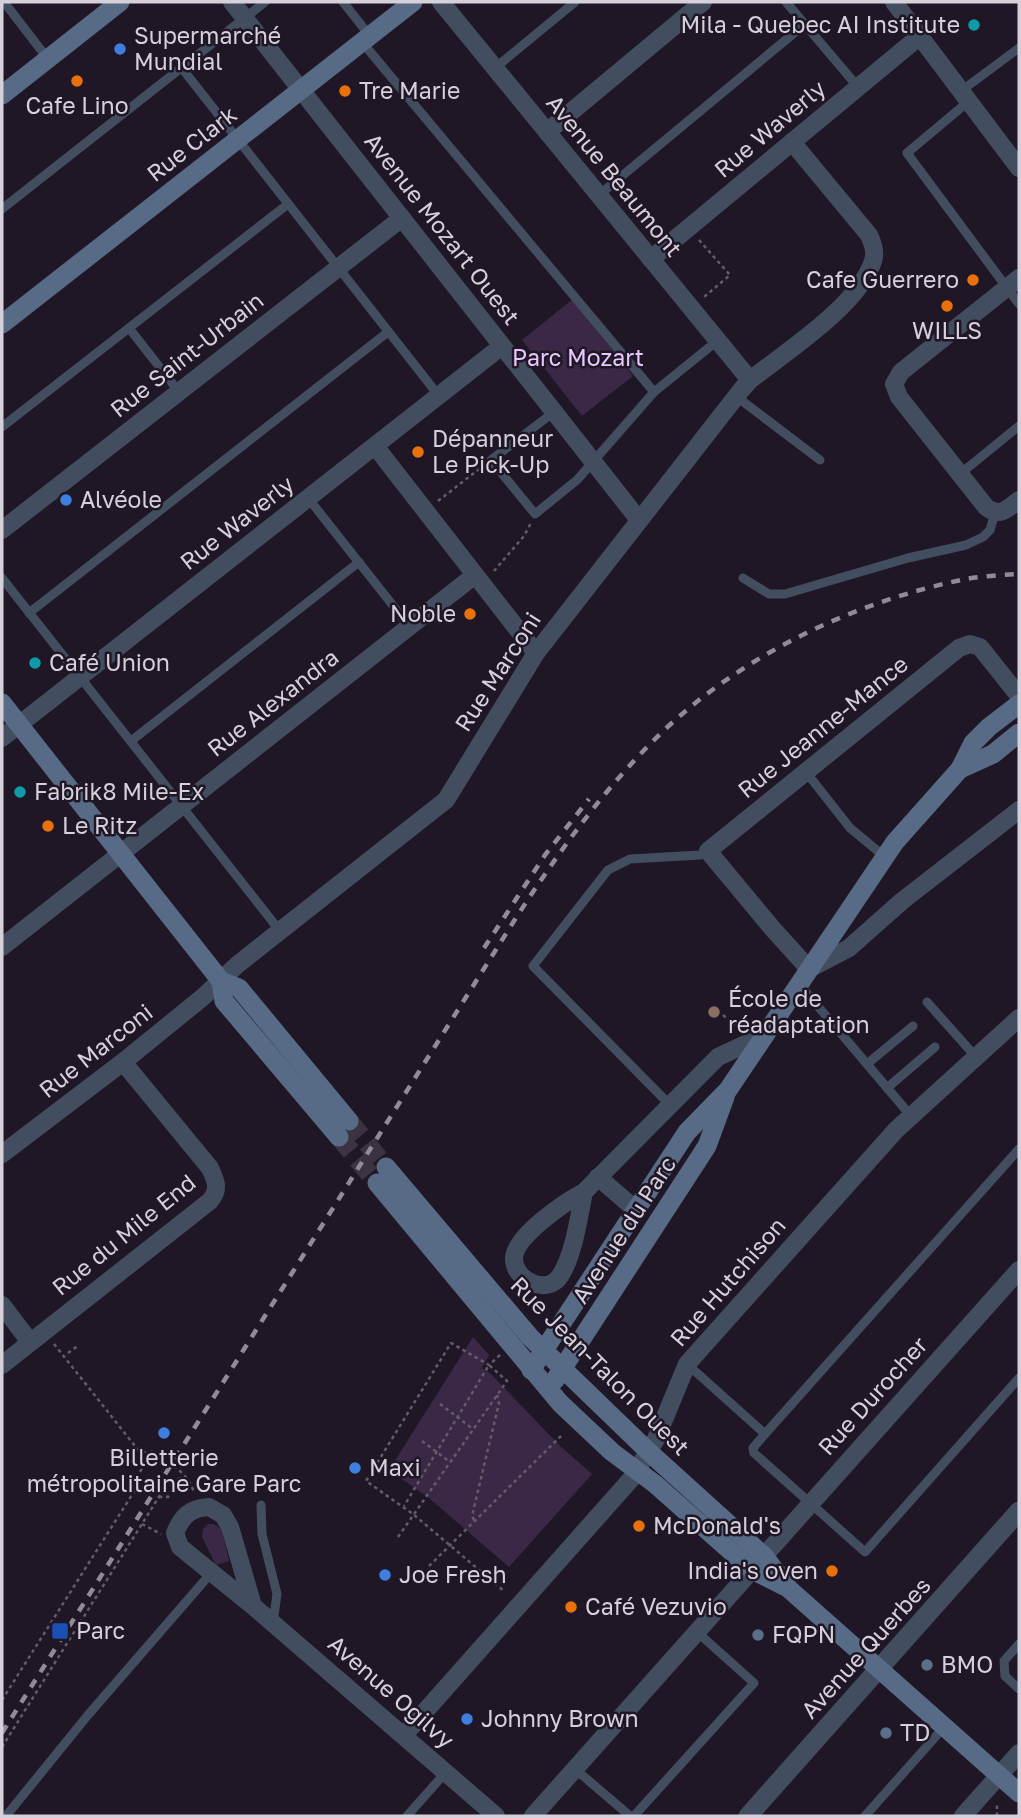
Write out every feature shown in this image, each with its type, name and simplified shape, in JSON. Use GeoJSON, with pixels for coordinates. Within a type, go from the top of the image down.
{"type":"FeatureCollection","features":[{"type":"Feature","properties":{"kind":"main road"},"geometry":{"type":"LineString","coordinates":[[2,95],[120,2]]}},
{"type":"Feature","properties":{"kind":"main road","name":"Rue Clark"},"geometry":{"type":"LineString","coordinates":[[2,324],[413,2]]}},
{"type":"Feature","properties":{"kind":"main road"},"geometry":{"type":"LineString","coordinates":[[2,702],[221,981],[224,1001],[344,1129]]}},
{"type":"Feature","properties":{"kind":"main road","name":"Avenue du Parc"},"geometry":{"type":"LineString","coordinates":[[548,1390],[707,1146],[728,1090],[762,1036],[885,857],[927,804],[960,769],[973,743],[1019,704]]}},
{"type":"Feature","properties":{"kind":"main road","name":"Avenue du Parc"},"geometry":{"type":"LineString","coordinates":[[960,769],[993,754],[1019,733]]}},
{"type":"Feature","properties":{"kind":"main road","name":"Avenue du Parc"},"geometry":{"type":"LineString","coordinates":[[531,1370],[687,1132],[728,1090]]}},
{"type":"Feature","properties":{"kind":"main road","name":"Rue Jean-Talon Ouest"},"geometry":{"type":"LineString","coordinates":[[758,1563],[649,1452],[543,1351],[382,1175],[531,1370],[611,1452],[758,1563],[1019,1793]]}},
{"type":"Feature","properties":{"kind":"street","name":"Avenue Mozart Ouest"},"geometry":{"type":"LineString","coordinates":[[232,2],[639,520]]}},
{"type":"Feature","properties":{"kind":"street","name":"Avenue Beaumont"},"geometry":{"type":"LineString","coordinates":[[441,2],[750,380]]}},
{"type":"Feature","properties":{"kind":"street"},"geometry":{"type":"LineString","coordinates":[[547,132],[703,2]]}},
{"type":"Feature","properties":{"kind":"street"},"geometry":{"type":"LineString","coordinates":[[894,2],[1019,168]]}},
{"type":"Feature","properties":{"kind":"street","name":"Rue Waverly"},"geometry":{"type":"LineString","coordinates":[[651,259],[920,36]]}},
{"type":"Feature","properties":{"kind":"street","name":"Rue Marconi"},"geometry":{"type":"LineString","coordinates":[[2,1154],[123,1062],[280,931],[446,800],[536,653],[750,380],[839,309],[852,295],[874,261],[874,247],[869,235],[792,142]]}},
{"type":"Feature","properties":{"kind":"street","name":"Rue Saint-Urbain"},"geometry":{"type":"LineString","coordinates":[[2,530],[402,218]]}},
{"type":"Feature","properties":{"kind":"street"},"geometry":{"type":"LineString","coordinates":[[1014,283],[901,372],[894,384],[899,397],[986,507],[995,513],[1007,510],[1019,500]]}},
{"type":"Feature","properties":{"kind":"street","name":"Rue Waverly"},"geometry":{"type":"LineString","coordinates":[[2,738],[502,346]]}},
{"type":"Feature","properties":{"kind":"street"},"geometry":{"type":"LineString","coordinates":[[375,446],[536,653]]}},
{"type":"Feature","properties":{"kind":"street","name":"Rue Alexandra"},"geometry":{"type":"LineString","coordinates":[[2,947],[475,575]]}},
{"type":"Feature","properties":{"kind":"street","name":"Rue Jeanne-Mance"},"geometry":{"type":"LineString","coordinates":[[708,851],[959,648],[970,644],[980,647],[1019,696]]}},
{"type":"Feature","properties":{"kind":"street","name":"Avenue du Parc"},"geometry":{"type":"LineString","coordinates":[[804,976],[849,948],[902,901],[1019,810]]}},
{"type":"Feature","properties":{"kind":"street"},"geometry":{"type":"LineString","coordinates":[[708,851],[772,928],[804,976]]}},
{"type":"Feature","properties":{"kind":"street","name":"Rue Hutchison"},"geometry":{"type":"LineString","coordinates":[[404,1735],[637,1471],[662,1427],[687,1364],[911,1116],[1019,1018]]}},
{"type":"Feature","properties":{"kind":"street","name":"Avenue du Parc"},"geometry":{"type":"LineString","coordinates":[[584,1192],[566,1266],[559,1279],[545,1285],[526,1281],[514,1266],[514,1255],[519,1243],[563,1203],[584,1192],[718,1057],[762,1036]]}},
{"type":"Feature","properties":{"kind":"street","name":"Rue du Mile End"},"geometry":{"type":"LineString","coordinates":[[2,1365],[216,1194],[217,1185],[209,1168],[123,1062]]}},
{"type":"Feature","properties":{"kind":"street"},"geometry":{"type":"LineString","coordinates":[[598,1177],[636,1210]]}},
{"type":"Feature","properties":{"kind":"street","name":"Rue Durocher"},"geometry":{"type":"LineString","coordinates":[[533,1816],[1019,1270]]}},
{"type":"Feature","properties":{"kind":"street"},"geometry":{"type":"LineString","coordinates":[[2,1305],[30,1342]]}},
{"type":"Feature","properties":{"kind":"street","name":"Avenue Ogilvy"},"geometry":{"type":"LineString","coordinates":[[253,1605],[230,1527],[223,1516],[216,1509],[209,1507],[198,1507],[185,1515],[175,1533],[180,1547],[253,1605],[496,1816]]}},
{"type":"Feature","properties":{"kind":"street","name":"Avenue Querbes"},"geometry":{"type":"LineString","coordinates":[[748,1816],[1019,1511]]}},
{"type":"Feature","properties":{"kind":"street"},"geometry":{"type":"LineString","coordinates":[[963,1816],[1019,1753]]}},
{"type":"Feature","properties":{"kind":"lane"},"geometry":{"type":"LineString","coordinates":[[4,2],[48,59]]}},
{"type":"Feature","properties":{"kind":"lane"},"geometry":{"type":"LineString","coordinates":[[2,209],[265,2]]}},
{"type":"Feature","properties":{"kind":"lane"},"geometry":{"type":"LineString","coordinates":[[343,2],[366,39],[654,392]]}},
{"type":"Feature","properties":{"kind":"lane"},"geometry":{"type":"LineString","coordinates":[[495,68],[575,2]]}},
{"type":"Feature","properties":{"kind":"lane"},"geometry":{"type":"LineString","coordinates":[[786,2],[858,87]]}},
{"type":"Feature","properties":{"kind":"lane"},"geometry":{"type":"LineString","coordinates":[[599,195],[804,24]]}},
{"type":"Feature","properties":{"kind":"lane"},"geometry":{"type":"LineString","coordinates":[[1019,48],[906,153],[1014,283],[1019,304]]}},
{"type":"Feature","properties":{"kind":"lane"},"geometry":{"type":"LineString","coordinates":[[181,67],[439,396]]}},
{"type":"Feature","properties":{"kind":"lane"},"geometry":{"type":"LineString","coordinates":[[2,427],[288,204]]}},
{"type":"Feature","properties":{"kind":"lane"},"geometry":{"type":"LineString","coordinates":[[129,328],[179,392]]}},
{"type":"Feature","properties":{"kind":"lane"},"geometry":{"type":"LineString","coordinates":[[29,612],[388,332]]}},
{"type":"Feature","properties":{"kind":"lane"},"geometry":{"type":"LineString","coordinates":[[554,412],[491,460],[535,514],[577,480],[654,392],[718,341]]}},
{"type":"Feature","properties":{"kind":"lane"},"geometry":{"type":"LineString","coordinates":[[737,397],[820,460]]}},
{"type":"Feature","properties":{"kind":"lane"},"geometry":{"type":"LineString","coordinates":[[960,474],[1019,426]]}},
{"type":"Feature","properties":{"kind":"lane"},"geometry":{"type":"LineString","coordinates":[[308,498],[410,626]]}},
{"type":"Feature","properties":{"kind":"lane"},"geometry":{"type":"LineString","coordinates":[[743,578],[769,594],[785,594],[908,558],[966,545],[984,537],[990,530],[995,513]]}},
{"type":"Feature","properties":{"kind":"lane"},"geometry":{"type":"LineString","coordinates":[[131,741],[359,562]]}},
{"type":"Feature","properties":{"kind":"lane"},"geometry":{"type":"LineString","coordinates":[[2,578],[280,931]]}},
{"type":"Feature","properties":{"kind":"lane"},"geometry":{"type":"LineString","coordinates":[[806,772],[850,828],[885,857]]}},
{"type":"Feature","properties":{"kind":"lane"},"geometry":{"type":"LineString","coordinates":[[670,1105],[533,966],[608,870],[630,859],[700,855],[708,851]]}},
{"type":"Feature","properties":{"kind":"lane"},"geometry":{"type":"LineString","coordinates":[[804,976],[867,1064],[911,1116]]}},
{"type":"Feature","properties":{"kind":"lane"},"geometry":{"type":"LineString","coordinates":[[927,1002],[976,1057]]}},
{"type":"Feature","properties":{"kind":"lane"},"geometry":{"type":"LineString","coordinates":[[867,1064],[913,1026]]}},
{"type":"Feature","properties":{"kind":"lane"},"geometry":{"type":"LineString","coordinates":[[887,1088],[935,1047]]}},
{"type":"Feature","properties":{"kind":"lane"},"geometry":{"type":"LineString","coordinates":[[1019,1149],[765,1434],[753,1448],[754,1453],[865,1552],[1019,1378]]}},
{"type":"Feature","properties":{"kind":"lane"},"geometry":{"type":"LineString","coordinates":[[687,1364],[765,1434]]}},
{"type":"Feature","properties":{"kind":"lane"},"geometry":{"type":"LineString","coordinates":[[261,1505],[262,1534],[277,1594],[274,1623]]}},
{"type":"Feature","properties":{"kind":"lane"},"geometry":{"type":"LineString","coordinates":[[6,1816],[88,1715],[212,1572]]}},
{"type":"Feature","properties":{"kind":"lane"},"geometry":{"type":"LineString","coordinates":[[575,1769],[632,1816],[754,1683],[697,1632]]}},
{"type":"Feature","properties":{"kind":"lane"},"geometry":{"type":"LineString","coordinates":[[1019,1644],[1004,1661],[1005,1676],[1019,1689]]}},
{"type":"Feature","properties":{"kind":"lane"},"geometry":{"type":"LineString","coordinates":[[865,1816],[945,1726]]}},
{"type":"Feature","properties":{"kind":"lane"},"geometry":{"type":"LineString","coordinates":[[407,1816],[446,1772]]}},
{"type":"Feature","properties":{"kind":"path"},"geometry":{"type":"LineString","coordinates":[[699,240],[730,275],[701,299]]}},
{"type":"Feature","properties":{"kind":"path"},"geometry":{"type":"LineString","coordinates":[[425,510],[491,460]]}},
{"type":"Feature","properties":{"kind":"path"},"geometry":{"type":"LineString","coordinates":[[494,571],[524,536],[535,514]]}},
{"type":"Feature","properties":{"kind":"path"},"geometry":{"type":"LineString","coordinates":[[723,1014],[735,1025]]}},
{"type":"Feature","properties":{"kind":"path"},"geometry":{"type":"LineString","coordinates":[[53,1343],[139,1451],[151,1454],[182,1474],[192,1486],[195,1495]]}},
{"type":"Feature","properties":{"kind":"path"},"geometry":{"type":"LineString","coordinates":[[398,1537],[413,1514],[507,1381],[489,1365],[451,1343],[366,1481],[404,1506],[413,1514],[505,1592]]}},
{"type":"Feature","properties":{"kind":"path"},"geometry":{"type":"LineString","coordinates":[[68,1353],[79,1345]]}},
{"type":"Feature","properties":{"kind":"path"},"geometry":{"type":"LineString","coordinates":[[404,1506],[489,1365],[500,1354]]}},
{"type":"Feature","properties":{"kind":"path"},"geometry":{"type":"LineString","coordinates":[[474,1520],[472,1516],[499,1404],[497,1395]]}},
{"type":"Feature","properties":{"kind":"path"},"geometry":{"type":"LineString","coordinates":[[440,1404],[473,1429]]}},
{"type":"Feature","properties":{"kind":"path"},"geometry":{"type":"LineString","coordinates":[[429,1566],[561,1436]]}},
{"type":"Feature","properties":{"kind":"path"},"geometry":{"type":"LineString","coordinates":[[422,1441],[450,1462]]}},
{"type":"Feature","properties":{"kind":"path"},"geometry":{"type":"LineString","coordinates":[[137,1487],[137,1476],[154,1448]]}},
{"type":"Feature","properties":{"kind":"path"},"geometry":{"type":"LineString","coordinates":[[362,1472],[369,1476]]}},
{"type":"Feature","properties":{"kind":"path"},"geometry":{"type":"LineString","coordinates":[[159,1497],[169,1497],[182,1474]]}},
{"type":"Feature","properties":{"kind":"path"},"geometry":{"type":"LineString","coordinates":[[2,1700],[142,1479]]}},
{"type":"Feature","properties":{"kind":"path"},"geometry":{"type":"LineString","coordinates":[[2,1747],[162,1492]]}},
{"type":"Feature","properties":{"kind":"path"},"geometry":{"type":"LineString","coordinates":[[997,1816],[998,1800]]}},
{"type":"Feature","properties":{"kind":"path"},"geometry":{"type":"LineString","coordinates":[[989,1809],[997,1816]]}},
{"type":"Feature","properties":{"kind":"green space","name":"Parc Mozart"},"geometry":{"type":"Polygon","coordinates":[[[573,299],[633,376],[582,416],[522,340],[573,299]]]}},
{"type":"Feature","properties":{"kind":"green space"},"geometry":{"type":"Polygon","coordinates":[[[473,1337],[489,1355],[482,1368],[592,1474],[509,1567],[429,1498],[389,1470],[473,1337]]]}},
{"type":"Feature","properties":{"kind":"green space"},"geometry":{"type":"Polygon","coordinates":[[[208,1524],[214,1524],[222,1530],[229,1561],[216,1565],[202,1537],[203,1529],[208,1524]]]}},
{"type":"Feature","properties":{"kind":"tunnel"},"geometry":{"type":"LineString","coordinates":[[349,1121],[386,1167]]}},
{"type":"Feature","properties":{"kind":"tunnel"},"geometry":{"type":"LineString","coordinates":[[339,1137],[377,1183]]}},
{"type":"Feature","properties":{"kind":"railway"},"geometry":{"type":"LineString","coordinates":[[2,1733],[514,921],[562,850],[615,782],[654,740],[687,710],[722,683],[798,637],[839,618],[923,589],[972,578],[1019,574]]}},
{"type":"Feature","properties":{"kind":"railway"},"geometry":{"type":"LineString","coordinates":[[484,948],[545,855],[589,799]]}},
{"type":"Feature","properties":{"kind":"place","name":"Mila - Quebec AI Institute"},"geometry":{"type":"Point","coordinates":[974,25]}},
{"type":"Feature","properties":{"kind":"place","name":"Supermarché Mundial"},"geometry":{"type":"Point","coordinates":[120,49]}},
{"type":"Feature","properties":{"kind":"place","name":"Cafe Lino"},"geometry":{"type":"Point","coordinates":[77,81]}},
{"type":"Feature","properties":{"kind":"place","name":"Tre Marie"},"geometry":{"type":"Point","coordinates":[345,91]}},
{"type":"Feature","properties":{"kind":"place","name":"Cafe Guerrero"},"geometry":{"type":"Point","coordinates":[973,280]}},
{"type":"Feature","properties":{"kind":"place","name":"WILLS"},"geometry":{"type":"Point","coordinates":[947,306]}},
{"type":"Feature","properties":{"kind":"place","name":"Dépanneur Le Pick-Up"},"geometry":{"type":"Point","coordinates":[418,452]}},
{"type":"Feature","properties":{"kind":"place","name":"Alvéole"},"geometry":{"type":"Point","coordinates":[66,500]}},
{"type":"Feature","properties":{"kind":"place","name":"Noble"},"geometry":{"type":"Point","coordinates":[470,614]}},
{"type":"Feature","properties":{"kind":"place","name":"Café Union"},"geometry":{"type":"Point","coordinates":[35,663]}},
{"type":"Feature","properties":{"kind":"place","name":"Fabrik8 Mile-Ex"},"geometry":{"type":"Point","coordinates":[20,792]}},
{"type":"Feature","properties":{"kind":"place","name":"Le Ritz"},"geometry":{"type":"Point","coordinates":[48,826]}},
{"type":"Feature","properties":{"kind":"place","name":"École de réadaptation"},"geometry":{"type":"Point","coordinates":[714,1012]}},
{"type":"Feature","properties":{"kind":"place","name":"Billetterie métropolitaine Gare Parc"},"geometry":{"type":"Point","coordinates":[164,1433]}},
{"type":"Feature","properties":{"kind":"place","name":"Maxi"},"geometry":{"type":"Point","coordinates":[355,1468]}},
{"type":"Feature","properties":{"kind":"place","name":"McDonald's"},"geometry":{"type":"Point","coordinates":[639,1526]}},
{"type":"Feature","properties":{"kind":"place","name":"India's oven"},"geometry":{"type":"Point","coordinates":[832,1571]}},
{"type":"Feature","properties":{"kind":"place","name":"Joe Fresh"},"geometry":{"type":"Point","coordinates":[385,1575]}},
{"type":"Feature","properties":{"kind":"place","name":"Café Vezuvio"},"geometry":{"type":"Point","coordinates":[571,1607]}},
{"type":"Feature","properties":{"kind":"place","name":"Parc"},"geometry":{"type":"Point","coordinates":[60,1631]}},
{"type":"Feature","properties":{"kind":"place","name":"FQPN"},"geometry":{"type":"Point","coordinates":[758,1635]}},
{"type":"Feature","properties":{"kind":"place","name":"BMO"},"geometry":{"type":"Point","coordinates":[927,1665]}},
{"type":"Feature","properties":{"kind":"place","name":"Johnny Brown"},"geometry":{"type":"Point","coordinates":[467,1719]}},
{"type":"Feature","properties":{"kind":"place","name":"TD"},"geometry":{"type":"Point","coordinates":[886,1733]}}]}
